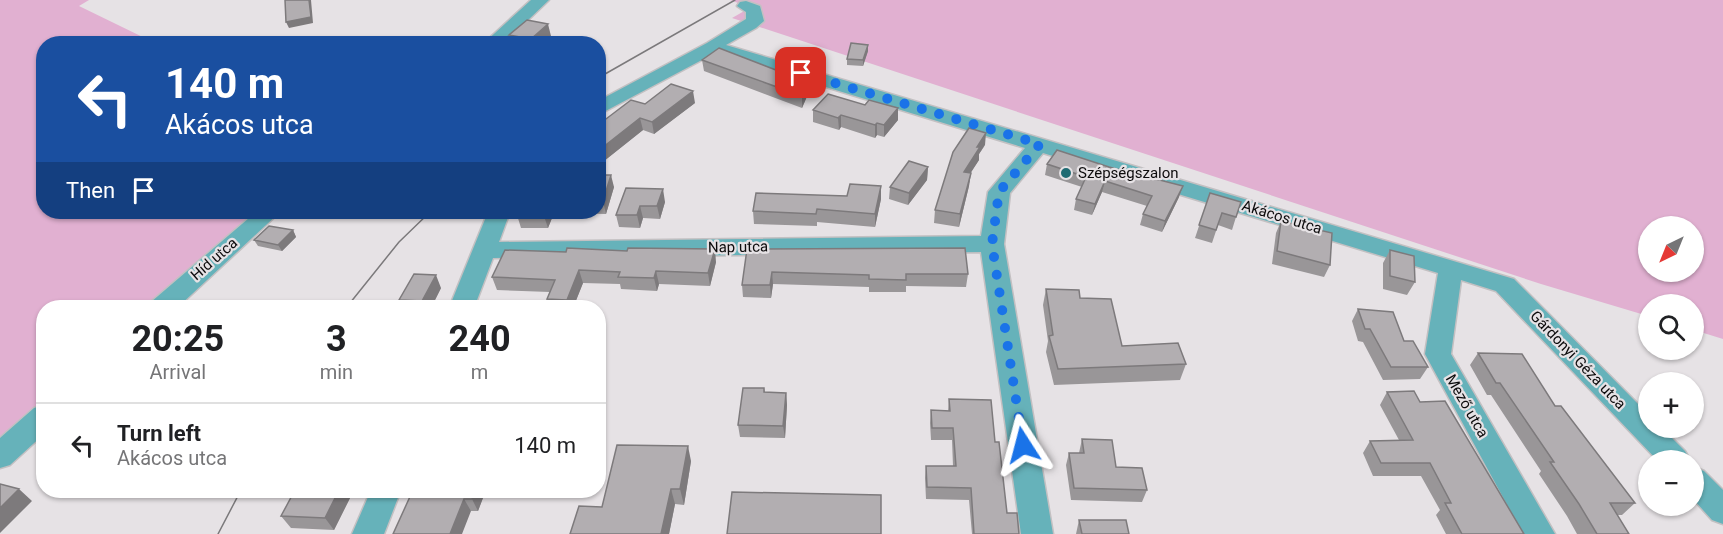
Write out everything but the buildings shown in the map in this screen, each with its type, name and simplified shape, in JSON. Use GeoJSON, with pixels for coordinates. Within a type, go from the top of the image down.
{"type":"FeatureCollection","features":[{"type":"Feature","properties":{"kind":"street"},"geometry":{"type":"LineString","coordinates":[[501,36],[541,0]]}},
{"type":"Feature","properties":{"kind":"street"},"geometry":{"type":"LineString","coordinates":[[606,105],[714,48],[722,38],[748,26],[754,21],[754,10],[746,6]]}},
{"type":"Feature","properties":{"kind":"street","name":"Akácos utca"},"geometry":{"type":"LineString","coordinates":[[714,48],[1505,285]]}},
{"type":"Feature","properties":{"kind":"street"},"geometry":{"type":"LineString","coordinates":[[1037,534],[992,244],[999,192],[1040,144]]}},
{"type":"Feature","properties":{"kind":"street","name":"Híd utca"},"geometry":{"type":"LineString","coordinates":[[169,300],[261,219]]}},
{"type":"Feature","properties":{"kind":"street"},"geometry":{"type":"LineString","coordinates":[[464,300],[496,219]]}},
{"type":"Feature","properties":{"kind":"street","name":"Nap utca"},"geometry":{"type":"LineString","coordinates":[[484,250],[992,244]]}},
{"type":"Feature","properties":{"kind":"street","name":"Mező utca"},"geometry":{"type":"LineString","coordinates":[[1451,267],[1437,354],[1539,534]]}},
{"type":"Feature","properties":{"kind":"street","name":"Gárdonyi Géza utca"},"geometry":{"type":"LineString","coordinates":[[1505,285],[1665,450]]}},
{"type":"Feature","properties":{"kind":"street"},"geometry":{"type":"LineString","coordinates":[[0,456],[36,423]]}},
{"type":"Feature","properties":{"kind":"street"},"geometry":{"type":"LineString","coordinates":[[1704,491],[1723,511]]}},
{"type":"Feature","properties":{"kind":"street"},"geometry":{"type":"LineString","coordinates":[[368,534],[383,498]]}},
{"type":"Feature","properties":{"kind":"shaded area"},"geometry":{"type":"Polygon","coordinates":[[[0,0],[89,0],[79,6],[141,36],[36,36],[36,219],[255,219],[168,300],[36,300],[36,423],[0,456],[0,0]]]}},
{"type":"Feature","properties":{"kind":"shaded area"},"geometry":{"type":"Polygon","coordinates":[[[730,0],[1723,0],[1723,339],[1704,333],[1704,294],[1638,294],[1638,313],[1541,284],[732,18],[746,10],[746,6],[730,0]]]}},
{"type":"Feature","properties":{"kind":"tram line"},"geometry":{"type":"LineString","coordinates":[[606,73],[735,0]]}},
{"type":"Feature","properties":{"kind":"tram line"},"geometry":{"type":"LineString","coordinates":[[352,300],[399,242],[423,219]]}},
{"type":"Feature","properties":{"kind":"tram line"},"geometry":{"type":"LineString","coordinates":[[218,534],[237,498]]}},
{"type":"Feature","properties":{"kind":"place","name":"Szépségszalon"},"geometry":{"type":"Point","coordinates":[1066,173]}},
{"type":"Feature","properties":{"kind":"route"},"geometry":{"type":"LineString","coordinates":[[801,73],[1040,144],[999,192],[992,244],[1023,445]]}}]}
